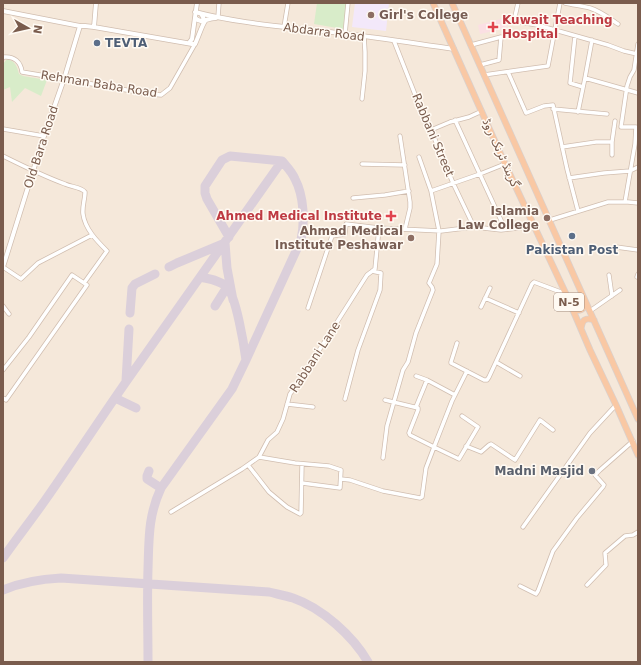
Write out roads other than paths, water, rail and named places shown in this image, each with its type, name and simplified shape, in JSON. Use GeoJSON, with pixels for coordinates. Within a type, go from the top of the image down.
{"type":"FeatureCollection","features":[{"type":"Feature","properties":{"kind":"highway","name":"گرینڈ ٹرنک روڈ"},"geometry":{"type":"LineString","coordinates":[[433,3],[505,164],[633,441],[638,455]]}},
{"type":"Feature","properties":{"kind":"highway","name":"گرینڈ ٹرنک روڈ"},"geometry":{"type":"LineString","coordinates":[[452,3],[638,419]]}},
{"type":"Feature","properties":{"kind":"highway"},"geometry":{"type":"LineString","coordinates":[[572,309],[582,310],[585,305],[585,300]]}},
{"type":"Feature","properties":{"kind":"highway"},"geometry":{"type":"LineString","coordinates":[[581,329],[584,320],[594,320]]}},
{"type":"Feature","properties":{"kind":"street"},"geometry":{"type":"LineString","coordinates":[[94,27],[96,3]]}},
{"type":"Feature","properties":{"kind":"street"},"geometry":{"type":"LineString","coordinates":[[189,43],[192,40],[196,3]]}},
{"type":"Feature","properties":{"kind":"street"},"geometry":{"type":"LineString","coordinates":[[195,18],[204,22],[218,17],[219,3]]}},
{"type":"Feature","properties":{"kind":"street"},"geometry":{"type":"LineString","coordinates":[[284,27],[288,3]]}},
{"type":"Feature","properties":{"kind":"street"},"geometry":{"type":"LineString","coordinates":[[345,34],[348,3]]}},
{"type":"Feature","properties":{"kind":"street"},"geometry":{"type":"LineString","coordinates":[[518,3],[514,21],[537,25],[592,40],[624,52],[637,54]]}},
{"type":"Feature","properties":{"kind":"street"},"geometry":{"type":"LineString","coordinates":[[484,75],[548,66],[560,3]]}},
{"type":"Feature","properties":{"kind":"street"},"geometry":{"type":"LineString","coordinates":[[565,3],[597,10],[618,24]]}},
{"type":"Feature","properties":{"kind":"street"},"geometry":{"type":"LineString","coordinates":[[3,11],[80,26],[195,44],[204,22],[201,14]]}},
{"type":"Feature","properties":{"kind":"street","name":"Abdarra Road"},"geometry":{"type":"LineString","coordinates":[[196,12],[218,17],[284,27],[364,36],[454,49]]}},
{"type":"Feature","properties":{"kind":"street","name":"Old Bara Road"},"geometry":{"type":"LineString","coordinates":[[3,267],[80,26]]}},
{"type":"Feature","properties":{"kind":"street"},"geometry":{"type":"LineString","coordinates":[[362,99],[365,63],[364,36]]}},
{"type":"Feature","properties":{"kind":"street"},"geometry":{"type":"LineString","coordinates":[[575,36],[570,83],[583,86]]}},
{"type":"Feature","properties":{"kind":"street"},"geometry":{"type":"LineString","coordinates":[[471,45],[501,37],[499,60],[480,65]]}},
{"type":"Feature","properties":{"kind":"street"},"geometry":{"type":"LineString","coordinates":[[578,112],[592,40]]}},
{"type":"Feature","properties":{"kind":"street","name":"Rabbani Street"},"geometry":{"type":"LineString","coordinates":[[394,41],[428,125],[474,227]]}},
{"type":"Feature","properties":{"kind":"street","name":"Rehman Baba Road"},"geometry":{"type":"LineString","coordinates":[[3,58],[11,57],[16,60],[22,68],[22,72],[161,96],[170,88],[195,44]]}},
{"type":"Feature","properties":{"kind":"street"},"geometry":{"type":"LineString","coordinates":[[625,202],[636,127],[621,127],[626,89],[634,70],[638,44]]}},
{"type":"Feature","properties":{"kind":"street"},"geometry":{"type":"LineString","coordinates":[[508,72],[526,114],[544,106],[553,105],[578,211]]}},
{"type":"Feature","properties":{"kind":"street"},"geometry":{"type":"LineString","coordinates":[[585,78],[638,93]]}},
{"type":"Feature","properties":{"kind":"street"},"geometry":{"type":"LineString","coordinates":[[553,109],[607,114]]}},
{"type":"Feature","properties":{"kind":"street"},"geometry":{"type":"LineString","coordinates":[[431,130],[482,111]]}},
{"type":"Feature","properties":{"kind":"street"},"geometry":{"type":"LineString","coordinates":[[455,120],[505,230]]}},
{"type":"Feature","properties":{"kind":"street"},"geometry":{"type":"LineString","coordinates":[[612,155],[615,121]]}},
{"type":"Feature","properties":{"kind":"street"},"geometry":{"type":"LineString","coordinates":[[3,129],[44,136]]}},
{"type":"Feature","properties":{"kind":"street"},"geometry":{"type":"LineString","coordinates":[[400,136],[410,202],[405,229]]}},
{"type":"Feature","properties":{"kind":"street"},"geometry":{"type":"LineString","coordinates":[[562,148],[596,142],[612,142]]}},
{"type":"Feature","properties":{"kind":"street"},"geometry":{"type":"LineString","coordinates":[[3,156],[33,171],[67,185],[83,189],[85,192],[82,214],[92,235],[107,251],[84,283]]}},
{"type":"Feature","properties":{"kind":"street"},"geometry":{"type":"LineString","coordinates":[[383,458],[387,426],[403,370],[408,362],[416,333],[433,290],[429,283],[437,264],[439,231],[431,191],[419,157]]}},
{"type":"Feature","properties":{"kind":"street"},"geometry":{"type":"LineString","coordinates":[[362,164],[405,165]]}},
{"type":"Feature","properties":{"kind":"street"},"geometry":{"type":"LineString","coordinates":[[431,191],[505,164]]}},
{"type":"Feature","properties":{"kind":"street"},"geometry":{"type":"LineString","coordinates":[[569,178],[604,172],[630,171],[638,167]]}},
{"type":"Feature","properties":{"kind":"street"},"geometry":{"type":"LineString","coordinates":[[353,198],[409,191]]}},
{"type":"Feature","properties":{"kind":"street"},"geometry":{"type":"LineString","coordinates":[[550,220],[608,202],[638,203]]}},
{"type":"Feature","properties":{"kind":"street"},"geometry":{"type":"LineString","coordinates":[[308,308],[332,236],[345,234],[346,224],[379,228],[439,231],[474,227],[505,230],[534,226]]}},
{"type":"Feature","properties":{"kind":"street","name":"Rabbani Lane"},"geometry":{"type":"LineString","coordinates":[[171,512],[259,457],[268,440],[276,432],[283,419],[290,394],[294,387],[304,374],[367,275],[375,269],[379,228]]}},
{"type":"Feature","properties":{"kind":"street"},"geometry":{"type":"LineString","coordinates":[[3,267],[21,279],[38,263],[92,235]]}},
{"type":"Feature","properties":{"kind":"street"},"geometry":{"type":"LineString","coordinates":[[616,247],[638,250]]}},
{"type":"Feature","properties":{"kind":"street"},"geometry":{"type":"LineString","coordinates":[[345,399],[358,350],[380,290],[381,273],[372,271]]}},
{"type":"Feature","properties":{"kind":"street"},"geometry":{"type":"LineString","coordinates":[[3,370],[29,338],[72,275],[88,285],[6,400],[3,398]]}},
{"type":"Feature","properties":{"kind":"street"},"geometry":{"type":"LineString","coordinates":[[609,276],[612,296]]}},
{"type":"Feature","properties":{"kind":"street"},"geometry":{"type":"LineString","coordinates":[[457,343],[451,362],[484,380],[487,380],[532,284],[534,282],[566,294]]}},
{"type":"Feature","properties":{"kind":"street"},"geometry":{"type":"LineString","coordinates":[[481,307],[490,288]]}},
{"type":"Feature","properties":{"kind":"street"},"geometry":{"type":"LineString","coordinates":[[590,311],[620,290]]}},
{"type":"Feature","properties":{"kind":"street"},"geometry":{"type":"LineString","coordinates":[[485,298],[519,313]]}},
{"type":"Feature","properties":{"kind":"street"},"geometry":{"type":"LineString","coordinates":[[3,306],[9,314]]}},
{"type":"Feature","properties":{"kind":"street"},"geometry":{"type":"LineString","coordinates":[[496,362],[520,376]]}},
{"type":"Feature","properties":{"kind":"street"},"geometry":{"type":"LineString","coordinates":[[341,479],[350,480],[383,491],[421,498],[423,496],[426,468],[454,395],[467,371]]}},
{"type":"Feature","properties":{"kind":"street"},"geometry":{"type":"LineString","coordinates":[[416,376],[427,380],[454,395]]}},
{"type":"Feature","properties":{"kind":"street"},"geometry":{"type":"LineString","coordinates":[[427,380],[416,407],[418,410],[409,433],[410,435],[458,459],[478,426],[462,416]]}},
{"type":"Feature","properties":{"kind":"street"},"geometry":{"type":"LineString","coordinates":[[385,400],[416,407]]}},
{"type":"Feature","properties":{"kind":"street"},"geometry":{"type":"LineString","coordinates":[[287,404],[313,407]]}},
{"type":"Feature","properties":{"kind":"street"},"geometry":{"type":"LineString","coordinates":[[523,527],[590,433],[616,405]]}},
{"type":"Feature","properties":{"kind":"street"},"geometry":{"type":"LineString","coordinates":[[466,446],[481,452],[491,444],[515,460],[540,420],[553,430]]}},
{"type":"Feature","properties":{"kind":"street"},"geometry":{"type":"LineString","coordinates":[[520,586],[536,594],[554,551],[604,485],[595,476],[633,441]]}},
{"type":"Feature","properties":{"kind":"street"},"geometry":{"type":"LineString","coordinates":[[259,457],[302,464],[329,466],[340,469],[340,488],[302,484]]}},
{"type":"Feature","properties":{"kind":"street"},"geometry":{"type":"LineString","coordinates":[[248,465],[269,492],[288,507],[300,514],[302,464]]}},
{"type":"Feature","properties":{"kind":"street"},"geometry":{"type":"LineString","coordinates":[[587,586],[606,565],[605,553],[625,536],[634,535],[638,532]]}},
{"type":"Feature","properties":{"kind":"place","name":"Girl's College"},"geometry":{"type":"Point","coordinates":[371,15]}},
{"type":"Feature","properties":{"kind":"place","name":"Kuwait Teaching Hospital"},"geometry":{"type":"Point","coordinates":[493,27]}},
{"type":"Feature","properties":{"kind":"place","name":"TEVTA"},"geometry":{"type":"Point","coordinates":[97,43]}},
{"type":"Feature","properties":{"kind":"place","name":"Ahmed Medical Institute"},"geometry":{"type":"Point","coordinates":[391,216]}},
{"type":"Feature","properties":{"kind":"place","name":"Islamia Law College"},"geometry":{"type":"Point","coordinates":[547,218]}},
{"type":"Feature","properties":{"kind":"place","name":"Pakistan Post"},"geometry":{"type":"Point","coordinates":[572,236]}},
{"type":"Feature","properties":{"kind":"place","name":"Ahmad Medical Institute Peshawar"},"geometry":{"type":"Point","coordinates":[411,238]}},
{"type":"Feature","properties":{"kind":"place","name":"Madni Masjid"},"geometry":{"type":"Point","coordinates":[592,471]}}]}
